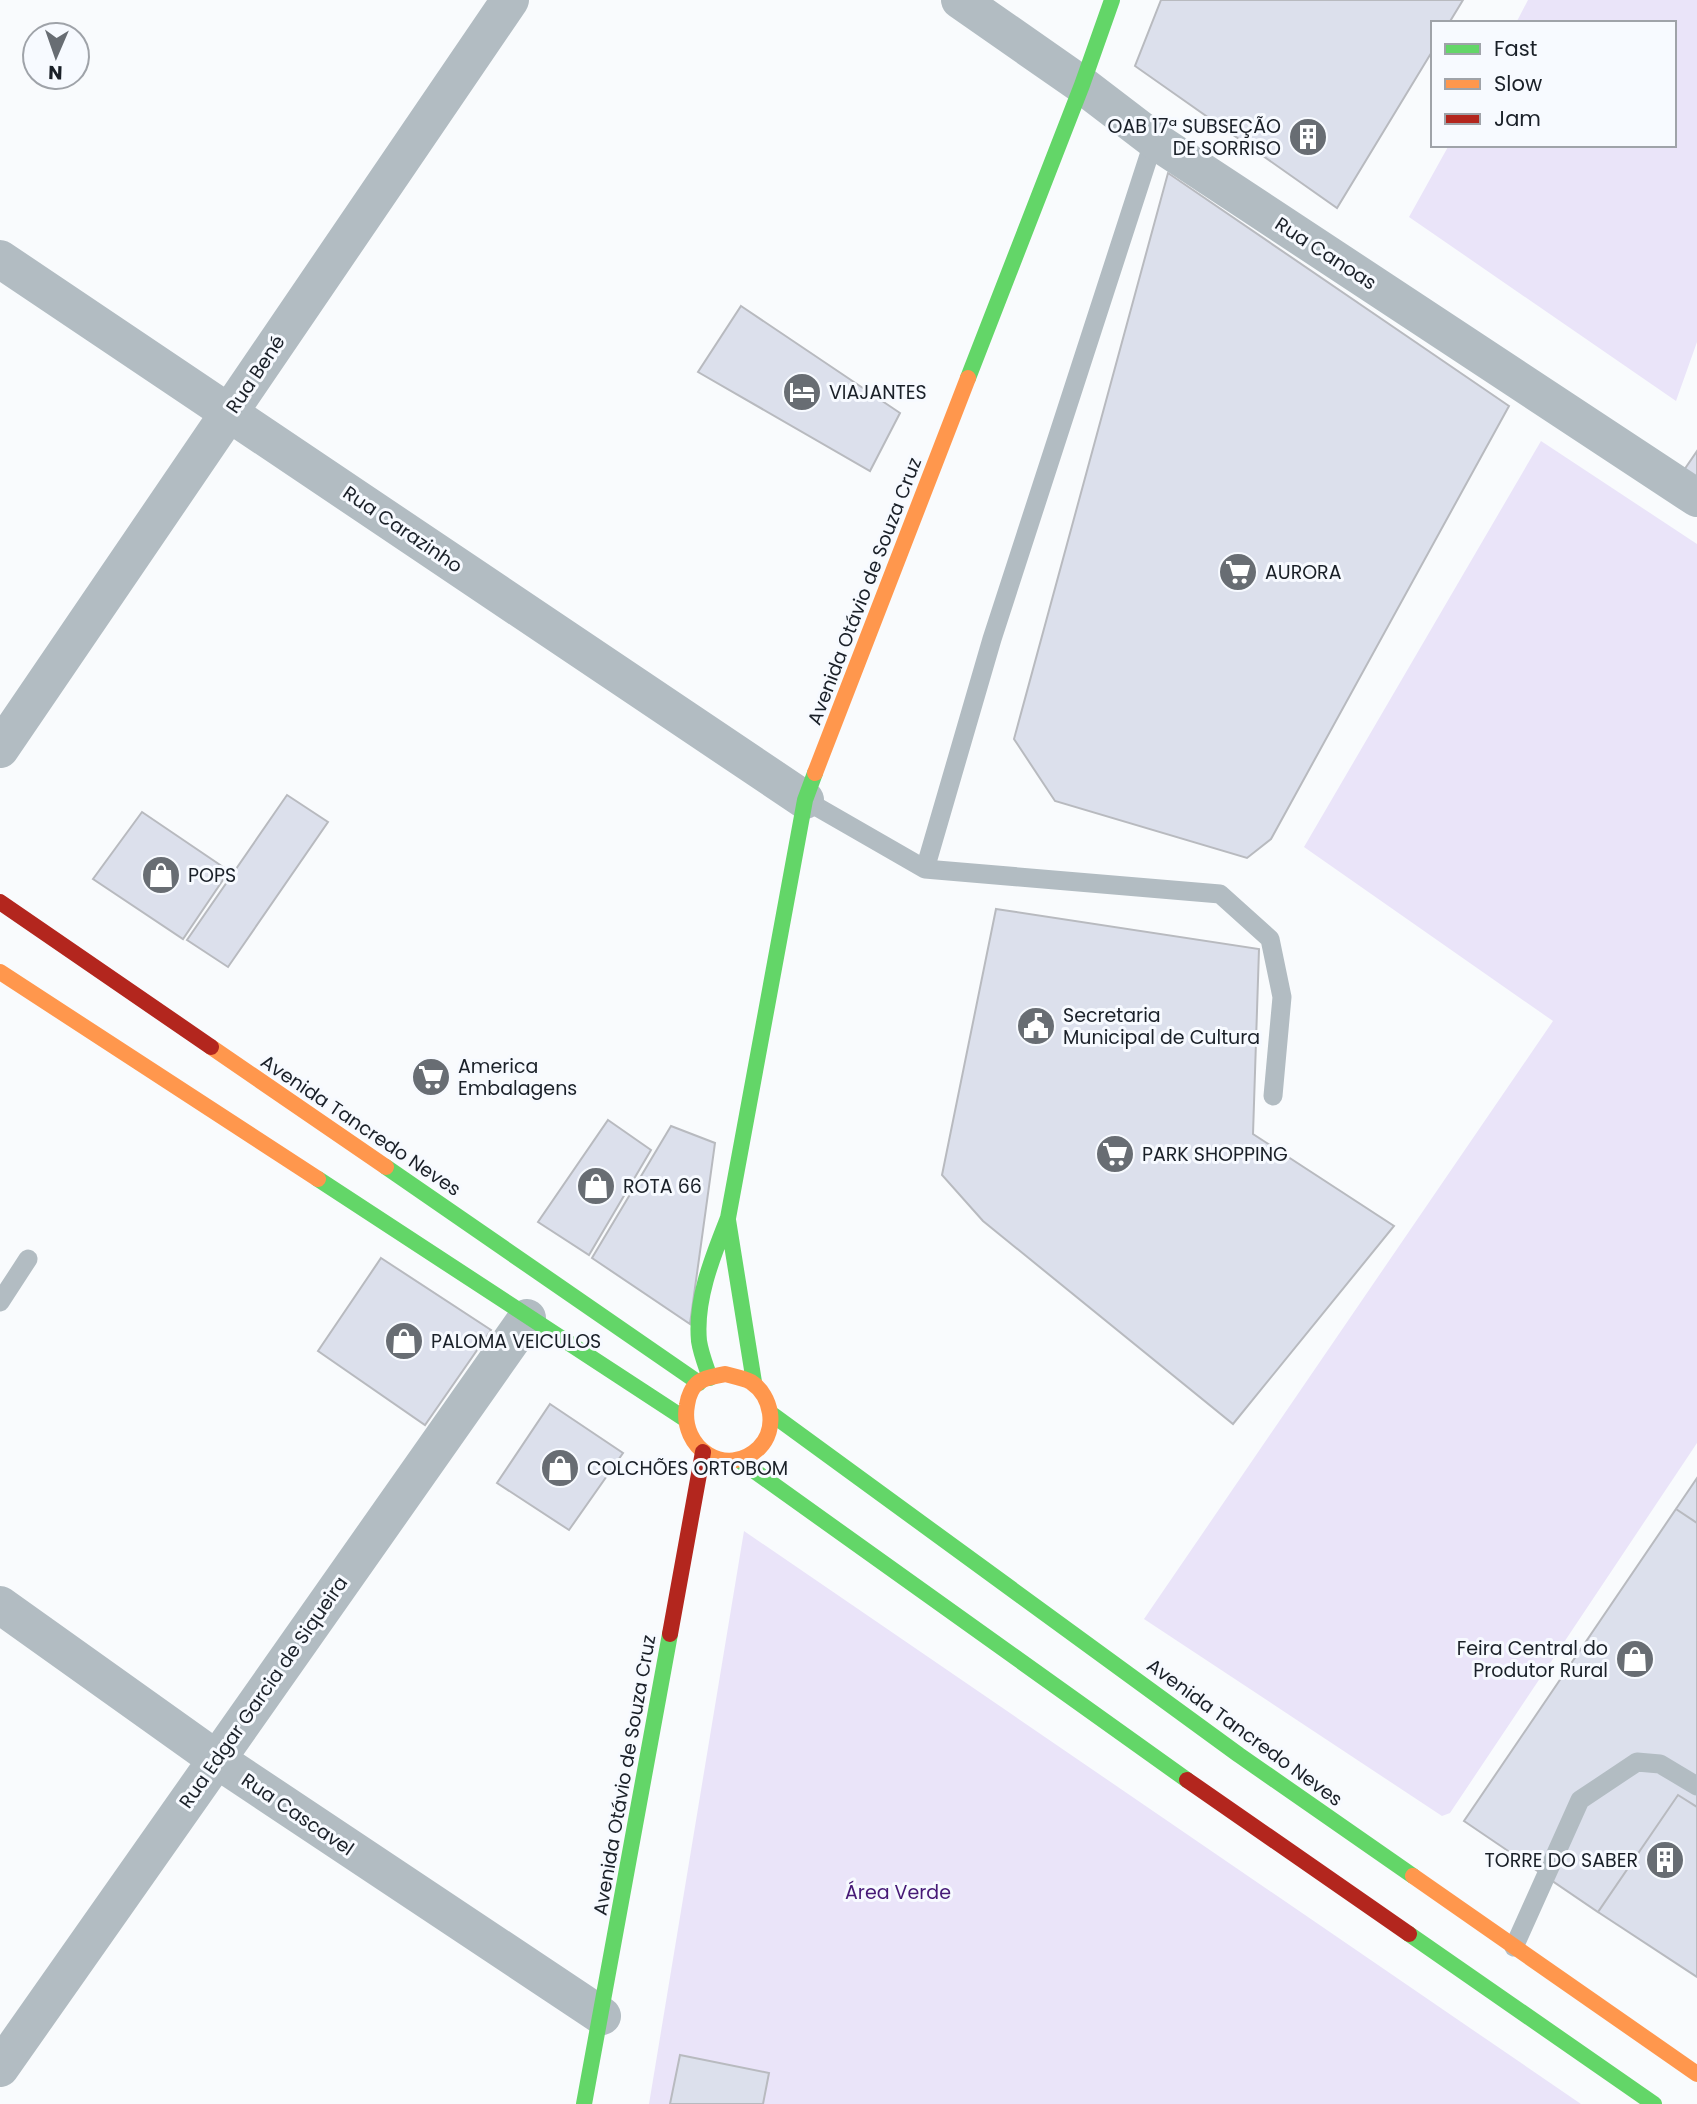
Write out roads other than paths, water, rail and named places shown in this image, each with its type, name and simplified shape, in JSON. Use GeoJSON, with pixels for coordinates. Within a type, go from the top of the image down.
{"type":"FeatureCollection","features":[{"type":"Feature","properties":{"kind":"street","name":"Rua Bené"},"geometry":{"type":"LineString","coordinates":[[0,749],[510,0]]}},
{"type":"Feature","properties":{"kind":"street","name":"Rua Canoas"},"geometry":{"type":"LineString","coordinates":[[960,0],[1154,139],[1697,498]]}},
{"type":"Feature","properties":{"kind":"street","name":"Avenida Otávio de Souza Cruz"},"geometry":{"type":"LineString","coordinates":[[704,1380],[699,1338],[701,1304],[709,1265],[728,1218],[806,800],[1082,85],[1112,0]]}},
{"type":"Feature","properties":{"kind":"street","name":"Rua Carazinho"},"geometry":{"type":"LineString","coordinates":[[0,259],[806,800]]}},
{"type":"Feature","properties":{"kind":"street","name":"Avenida Tancredo Neves"},"geometry":{"type":"LineString","coordinates":[[0,902],[704,1380]]}},
{"type":"Feature","properties":{"kind":"street"},"geometry":{"type":"LineString","coordinates":[[0,972],[685,1419]]}},
{"type":"Feature","properties":{"kind":"street","name":"Avenida Otávio de Souza Cruz"},"geometry":{"type":"LineString","coordinates":[[728,1218],[754,1382]]}},
{"type":"Feature","properties":{"kind":"street","name":"Rua Edgar Garcia de Siqueira"},"geometry":{"type":"LineString","coordinates":[[0,2068],[527,1318]]}},
{"type":"Feature","properties":{"kind":"street"},"geometry":{"type":"LineString","coordinates":[[725,1374],[741,1375],[754,1382],[768,1397],[773,1415],[769,1434],[758,1451],[739,1460],[721,1460],[703,1452],[690,1438],[685,1419],[688,1400],[704,1380],[725,1374]]}},
{"type":"Feature","properties":{"kind":"street","name":"Avenida Tancredo Neves"},"geometry":{"type":"LineString","coordinates":[[773,1415],[1239,1755],[1697,2074]]}},
{"type":"Feature","properties":{"kind":"street","name":"Avenida Otávio de Souza Cruz"},"geometry":{"type":"LineString","coordinates":[[584,2104],[703,1452]]}},
{"type":"Feature","properties":{"kind":"street"},"geometry":{"type":"LineString","coordinates":[[739,1460],[1211,1797],[1654,2104]]}},
{"type":"Feature","properties":{"kind":"street","name":"Rua Cascavel"},"geometry":{"type":"LineString","coordinates":[[0,1605],[216,1759],[602,2016]]}},
{"type":"Feature","properties":{"kind":"lane"},"geometry":{"type":"LineString","coordinates":[[925,869],[992,639],[1154,139]]}},
{"type":"Feature","properties":{"kind":"lane"},"geometry":{"type":"LineString","coordinates":[[806,800],[925,869],[1220,894],[1270,939],[1282,998],[1273,1096]]}},
{"type":"Feature","properties":{"kind":"lane"},"geometry":{"type":"LineString","coordinates":[[0,1302],[28,1259]]}},
{"type":"Feature","properties":{"kind":"lane"},"geometry":{"type":"LineString","coordinates":[[1514,1947],[1580,1800],[1637,1762],[1660,1764],[1697,1786]]}},
{"type":"Feature","properties":{"kind":"place","name":"OAB 17ª SUBSEÇÃO DE SORRISO"},"geometry":{"type":"Point","coordinates":[1308,137]}},
{"type":"Feature","properties":{"kind":"place","name":"VIAJANTES"},"geometry":{"type":"Point","coordinates":[802,392]}},
{"type":"Feature","properties":{"kind":"place","name":"AURORA"},"geometry":{"type":"Point","coordinates":[1238,572]}},
{"type":"Feature","properties":{"kind":"place","name":"POPS"},"geometry":{"type":"Point","coordinates":[161,875]}},
{"type":"Feature","properties":{"kind":"place","name":"Secretaria Municipal de Cultura"},"geometry":{"type":"Point","coordinates":[1036,1026]}},
{"type":"Feature","properties":{"kind":"place","name":"America Embalagens"},"geometry":{"type":"Point","coordinates":[431,1077]}},
{"type":"Feature","properties":{"kind":"place","name":"PARK SHOPPING"},"geometry":{"type":"Point","coordinates":[1115,1154]}},
{"type":"Feature","properties":{"kind":"place","name":"ROTA 66"},"geometry":{"type":"Point","coordinates":[596,1186]}},
{"type":"Feature","properties":{"kind":"place","name":"PALOMA VEICULOS"},"geometry":{"type":"Point","coordinates":[404,1341]}},
{"type":"Feature","properties":{"kind":"place","name":"COLCHÕES ORTOBOM"},"geometry":{"type":"Point","coordinates":[560,1468]}},
{"type":"Feature","properties":{"kind":"place","name":"Feira Central do Produtor Rural"},"geometry":{"type":"Point","coordinates":[1635,1659]}},
{"type":"Feature","properties":{"kind":"place","name":"TORRE DO SABER"},"geometry":{"type":"Point","coordinates":[1665,1860]}},
{"type":"Feature","properties":{"kind":"park label","name":"Área Verde"},"geometry":{"type":"Point","coordinates":[898,1892]}}]}
